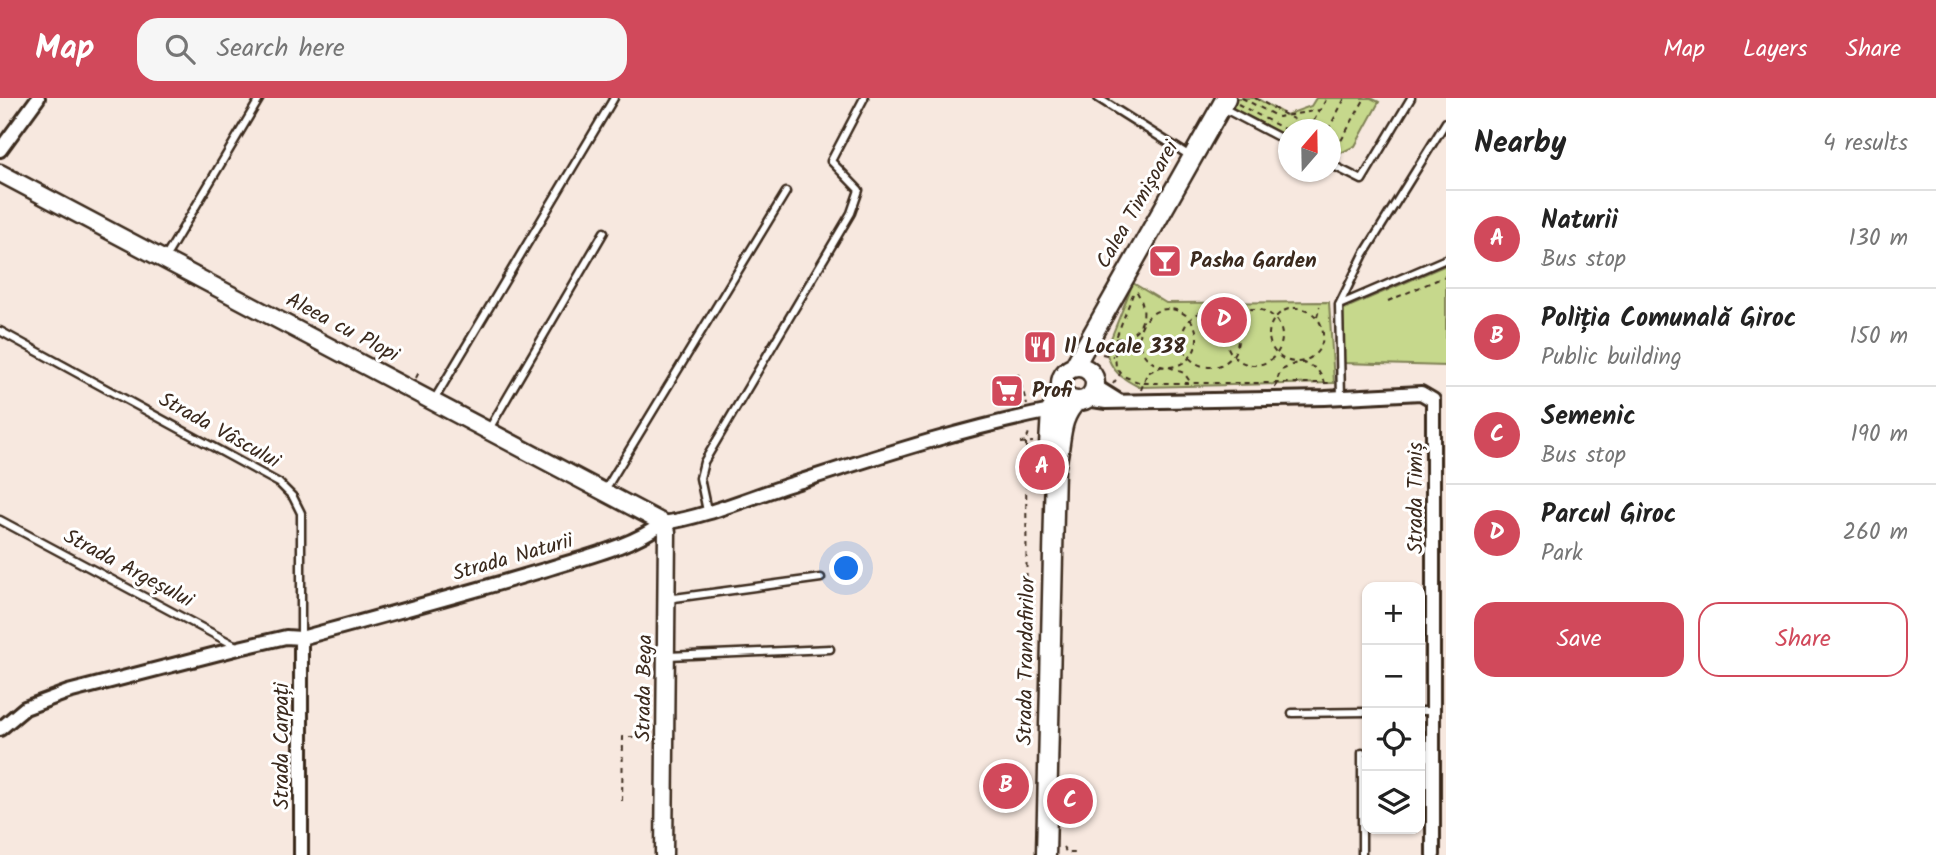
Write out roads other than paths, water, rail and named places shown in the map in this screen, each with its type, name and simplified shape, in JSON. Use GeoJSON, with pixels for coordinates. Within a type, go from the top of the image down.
{"type":"FeatureCollection","features":[{"type":"Feature","properties":{"kind":"main road","name":"Calea Timișoarei"},"geometry":{"type":"LineString","coordinates":[[1086,388],[1092,336],[1225,101]]}},
{"type":"Feature","properties":{"kind":"main road","name":"Strada Trandafirilor"},"geometry":{"type":"LineString","coordinates":[[1046,855],[1055,469],[1061,426],[1086,388],[1066,372],[1062,384],[1038,410],[1055,469]]}},
{"type":"Feature","properties":{"kind":"main road"},"geometry":{"type":"LineString","coordinates":[[1062,384],[1067,396],[1086,388]]}},
{"type":"Feature","properties":{"kind":"street"},"geometry":{"type":"LineString","coordinates":[[0,149],[38,98]]}},
{"type":"Feature","properties":{"kind":"street","name":"Aleea cu Plopi"},"geometry":{"type":"LineString","coordinates":[[0,173],[663,523]]}},
{"type":"Feature","properties":{"kind":"street"},"geometry":{"type":"LineString","coordinates":[[1086,388],[1119,401],[1341,398]]}},
{"type":"Feature","properties":{"kind":"street","name":"Strada Naturii"},"geometry":{"type":"LineString","coordinates":[[0,729],[25,708],[68,692],[239,648],[286,638],[301,638],[602,552],[646,535],[663,523],[1038,410],[1086,388]]}},
{"type":"Feature","properties":{"kind":"street","name":"Strada Timiș"},"geometry":{"type":"LineString","coordinates":[[1341,398],[1421,393],[1429,395],[1433,400],[1441,467],[1433,855]]}},
{"type":"Feature","properties":{"kind":"street","name":"Strada Bega"},"geometry":{"type":"LineString","coordinates":[[663,523],[667,532],[664,855]]}},
{"type":"Feature","properties":{"kind":"street","name":"Strada Carpați"},"geometry":{"type":"LineString","coordinates":[[301,638],[301,855]]}},
{"type":"Feature","properties":{"kind":"lane"},"geometry":{"type":"LineString","coordinates":[[165,258],[260,98]]}},
{"type":"Feature","properties":{"kind":"lane"},"geometry":{"type":"LineString","coordinates":[[434,400],[614,98]]}},
{"type":"Feature","properties":{"kind":"lane"},"geometry":{"type":"LineString","coordinates":[[707,511],[700,478],[704,462],[851,213],[859,190],[831,161],[864,98]]}},
{"type":"Feature","properties":{"kind":"lane"},"geometry":{"type":"LineString","coordinates":[[1098,98],[1192,157]]}},
{"type":"Feature","properties":{"kind":"lane"},"geometry":{"type":"LineString","coordinates":[[1341,169],[1362,180],[1411,98]]}},
{"type":"Feature","properties":{"kind":"lane"},"geometry":{"type":"LineString","coordinates":[[1225,101],[1278,135]]}},
{"type":"Feature","properties":{"kind":"lane"},"geometry":{"type":"LineString","coordinates":[[1341,398],[1339,305],[1364,254],[1446,122]]}},
{"type":"Feature","properties":{"kind":"lane"},"geometry":{"type":"LineString","coordinates":[[604,492],[786,192]]}},
{"type":"Feature","properties":{"kind":"lane"},"geometry":{"type":"LineString","coordinates":[[489,429],[604,232]]}},
{"type":"Feature","properties":{"kind":"lane"},"geometry":{"type":"LineString","coordinates":[[1339,305],[1446,259]]}},
{"type":"Feature","properties":{"kind":"lane","name":"Strada Vâscului"},"geometry":{"type":"LineString","coordinates":[[0,331],[279,483],[293,497],[301,513],[301,638]]}},
{"type":"Feature","properties":{"kind":"lane","name":"Strada Argeșului"},"geometry":{"type":"LineString","coordinates":[[0,520],[239,648]]}},
{"type":"Feature","properties":{"kind":"lane"},"geometry":{"type":"LineString","coordinates":[[667,599],[821,578]]}},
{"type":"Feature","properties":{"kind":"lane"},"geometry":{"type":"LineString","coordinates":[[666,656],[830,649]]}},
{"type":"Feature","properties":{"kind":"lane"},"geometry":{"type":"LineString","coordinates":[[1425,712],[1434,711]]}},
{"type":"Feature","properties":{"kind":"lane"},"geometry":{"type":"LineString","coordinates":[[1292,713],[1362,712]]}},
{"type":"Feature","properties":{"kind":"lane"},"geometry":{"type":"LineString","coordinates":[[1362,771],[1362,855]]}},
{"type":"Feature","properties":{"kind":"place","name":"Pasha Garden"},"geometry":{"type":"Point","coordinates":[1165,261]}},
{"type":"Feature","properties":{"kind":"place","name":"Parcul Giroc"},"geometry":{"type":"Point","coordinates":[1224,320]}},
{"type":"Feature","properties":{"kind":"place","name":"Il Locale 338"},"geometry":{"type":"Point","coordinates":[1040,347]}},
{"type":"Feature","properties":{"kind":"place","name":"Profi"},"geometry":{"type":"Point","coordinates":[1007,391]}},
{"type":"Feature","properties":{"kind":"place","name":"Naturii"},"geometry":{"type":"Point","coordinates":[1042,467]}},
{"type":"Feature","properties":{"kind":"place","name":"Poliția Comunală Giroc"},"geometry":{"type":"Point","coordinates":[1006,786]}},
{"type":"Feature","properties":{"kind":"place","name":"Semenic"},"geometry":{"type":"Point","coordinates":[1070,801]}}]}
